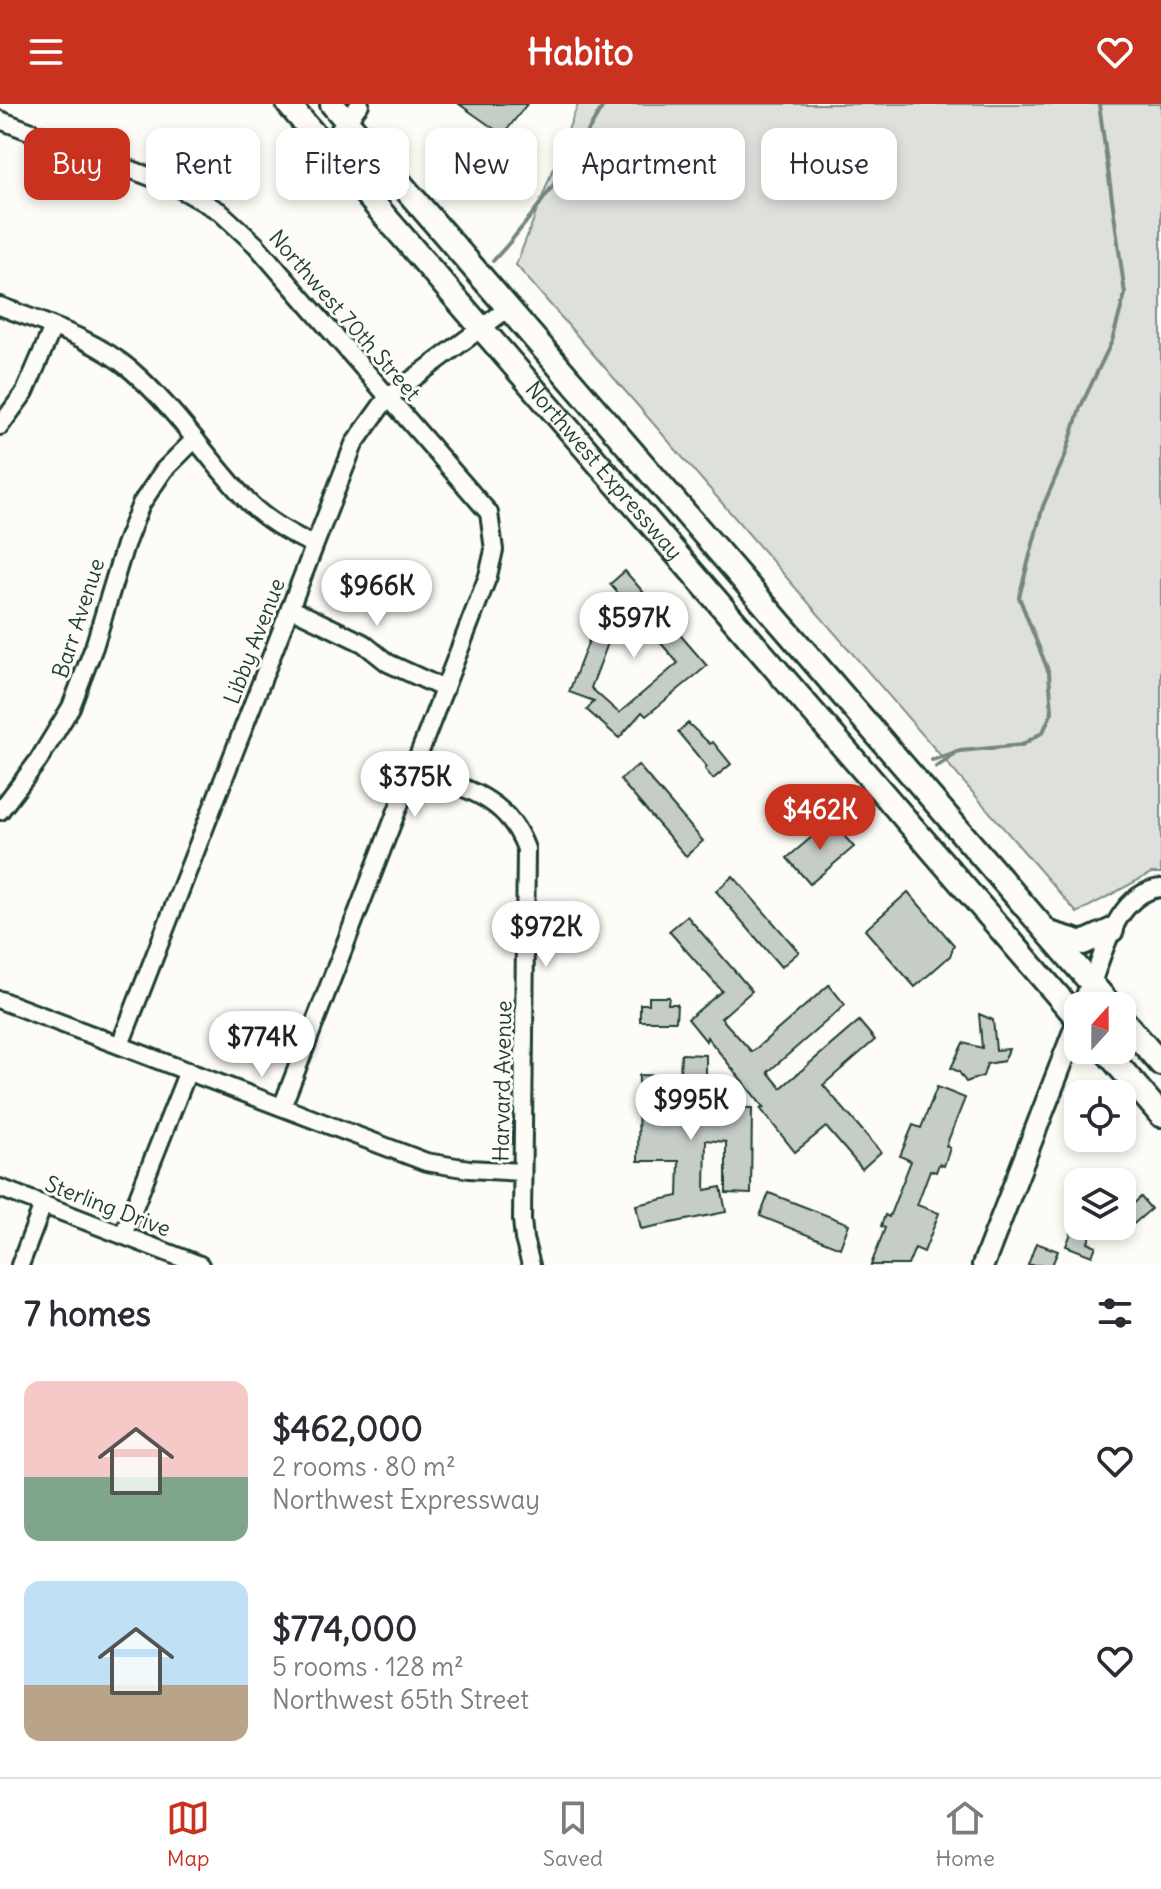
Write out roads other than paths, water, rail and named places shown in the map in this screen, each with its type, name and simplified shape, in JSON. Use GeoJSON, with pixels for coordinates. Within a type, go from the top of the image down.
{"type":"FeatureCollection","features":[{"type":"Feature","properties":{"kind":"highway","name":"Northwest Expressway"},"geometry":{"type":"LineString","coordinates":[[288,104],[308,128]]}},
{"type":"Feature","properties":{"kind":"highway","name":"Northwest Expressway"},"geometry":{"type":"LineString","coordinates":[[332,104],[353,113],[507,309],[1099,992]]}},
{"type":"Feature","properties":{"kind":"highway","name":"Northwest Expressway"},"geometry":{"type":"LineString","coordinates":[[369,200],[1064,1004]]}},
{"type":"Feature","properties":{"kind":"highway"},"geometry":{"type":"LineString","coordinates":[[755,644],[780,623]]}},
{"type":"Feature","properties":{"kind":"highway"},"geometry":{"type":"LineString","coordinates":[[1048,933],[1083,943],[1112,930]]}},
{"type":"Feature","properties":{"kind":"highway"},"geometry":{"type":"LineString","coordinates":[[1136,1035],[1161,1064]]}},
{"type":"Feature","properties":{"kind":"highway"},"geometry":{"type":"LineString","coordinates":[[1117,1064],[1161,1115]]}},
{"type":"Feature","properties":{"kind":"main road"},"geometry":{"type":"LineString","coordinates":[[1088,992],[1092,983]]}},
{"type":"Feature","properties":{"kind":"main road"},"geometry":{"type":"LineString","coordinates":[[983,1265],[1064,1056]]}},
{"type":"Feature","properties":{"kind":"street","name":"Northwest 70th Street"},"geometry":{"type":"LineString","coordinates":[[0,120],[177,187],[219,211],[256,245],[489,513],[494,539],[493,561],[445,689]]}},
{"type":"Feature","properties":{"kind":"street"},"geometry":{"type":"LineString","coordinates":[[0,306],[95,344],[131,371],[250,503],[285,531],[314,545]]}},
{"type":"Feature","properties":{"kind":"street","name":"Libby Avenue"},"geometry":{"type":"LineString","coordinates":[[120,1045],[354,444],[387,398],[507,309]]}},
{"type":"Feature","properties":{"kind":"street"},"geometry":{"type":"LineString","coordinates":[[0,426],[25,392],[53,327]]}},
{"type":"Feature","properties":{"kind":"street","name":"Barr Avenue"},"geometry":{"type":"LineString","coordinates":[[0,811],[38,761],[71,707],[141,504],[164,470],[195,439]]}},
{"type":"Feature","properties":{"kind":"street"},"geometry":{"type":"LineString","coordinates":[[282,1107],[445,689],[388,663],[363,643],[290,608]]}},
{"type":"Feature","properties":{"kind":"street","name":"Harvard Avenue"},"geometry":{"type":"LineString","coordinates":[[413,770],[491,801],[513,821],[526,849],[522,1172],[524,1239],[531,1265]]}},
{"type":"Feature","properties":{"kind":"street"},"geometry":{"type":"LineString","coordinates":[[1092,983],[1112,930],[1128,905],[1161,888]]}},
{"type":"Feature","properties":{"kind":"street"},"geometry":{"type":"LineString","coordinates":[[0,1000],[426,1162],[469,1169],[522,1172]]}},
{"type":"Feature","properties":{"kind":"street"},"geometry":{"type":"LineString","coordinates":[[123,1235],[188,1071]]}},
{"type":"Feature","properties":{"kind":"street","name":"Sterling Drive"},"geometry":{"type":"LineString","coordinates":[[0,1188],[200,1265]]}},
{"type":"Feature","properties":{"kind":"street"},"geometry":{"type":"LineString","coordinates":[[20,1265],[43,1205]]}},
{"type":"Feature","properties":{"kind":"waterway"},"geometry":{"type":"LineString","coordinates":[[493,261],[553,186],[604,104]]}},
{"type":"Feature","properties":{"kind":"waterway"},"geometry":{"type":"LineString","coordinates":[[932,760],[960,751],[1022,745],[1043,732],[1052,712],[1049,673],[1019,597],[1043,506],[1065,456],[1080,408],[1112,341],[1125,294],[1099,104]]}},
{"type":"Feature","properties":{"kind":"waterway"},"geometry":{"type":"LineString","coordinates":[[936,767],[954,755]]}}]}
